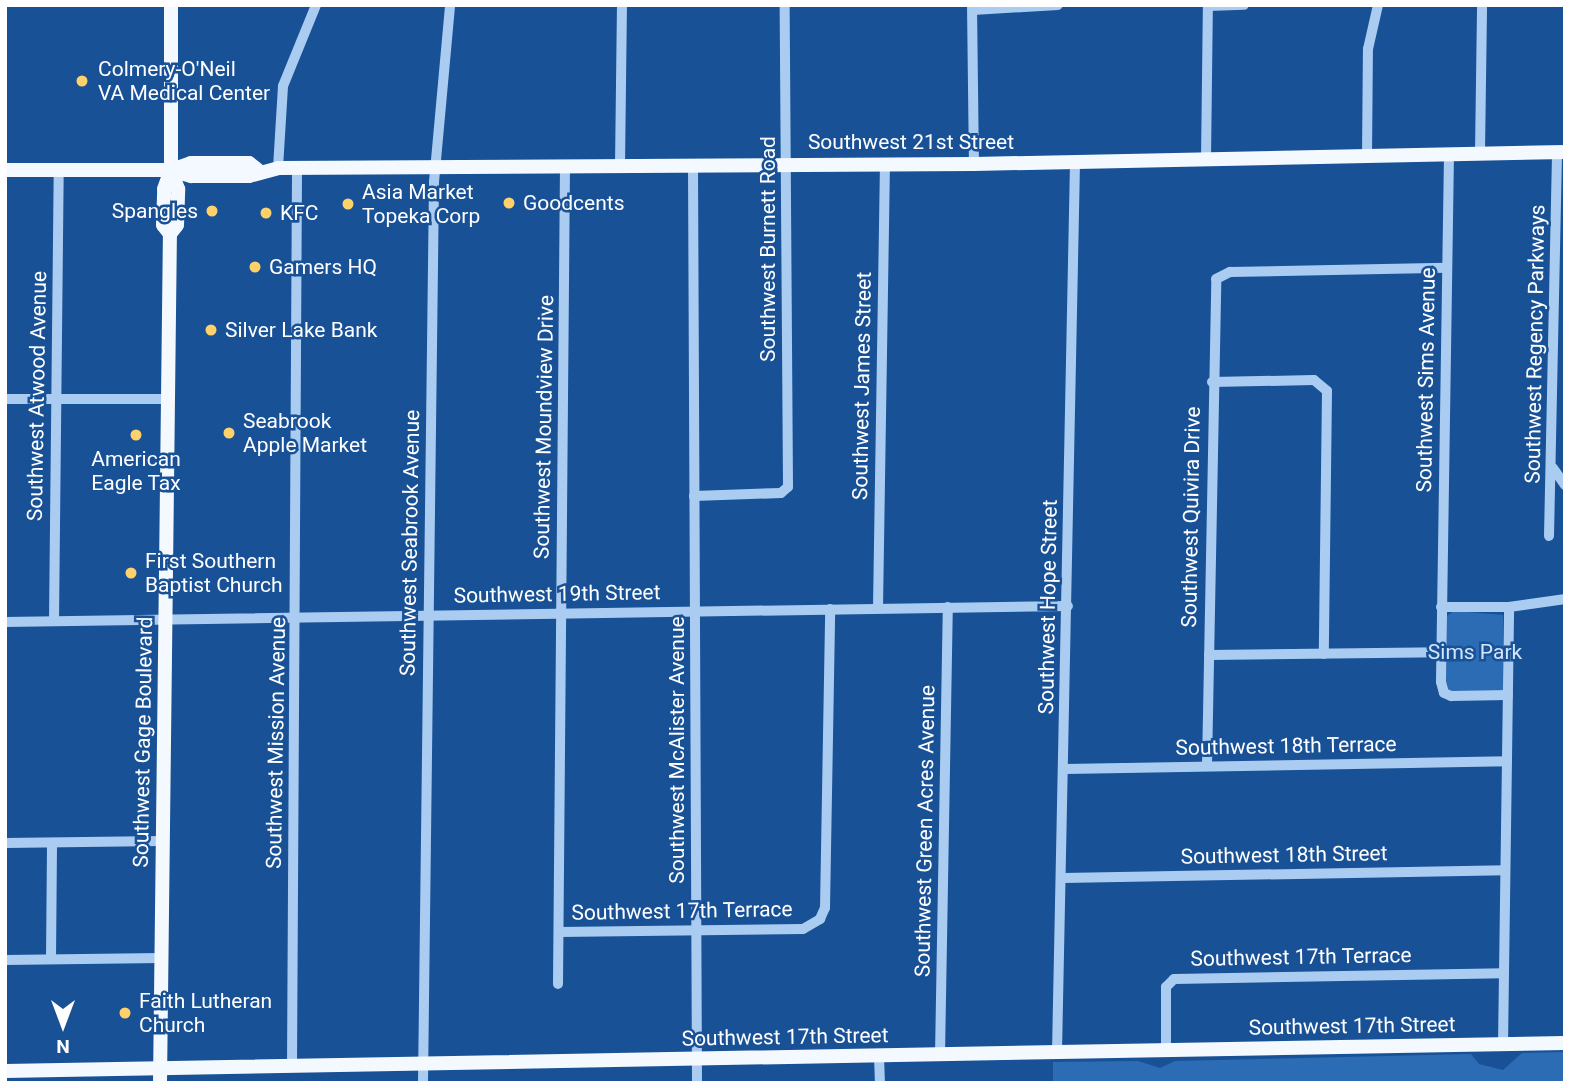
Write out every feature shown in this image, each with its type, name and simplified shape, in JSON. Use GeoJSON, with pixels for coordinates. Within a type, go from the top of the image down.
{"type":"FeatureCollection","features":[{"type":"Feature","properties":{"kind":"main road","name":"Southwest Gage Boulevard"},"geometry":{"type":"LineString","coordinates":[[160,1076],[170,234],[177,225],[177,189],[171,170],[171,5]]}},
{"type":"Feature","properties":{"kind":"main road","name":"Southwest 21st Street"},"geometry":{"type":"LineString","coordinates":[[5,170],[171,170],[191,176],[249,176],[258,170],[278,168],[974,164],[1561,152]]}},
{"type":"Feature","properties":{"kind":"main road","name":"Southwest 17th Street"},"geometry":{"type":"LineString","coordinates":[[5,1071],[160,1076],[292,1067],[1565,1043]]}},
{"type":"Feature","properties":{"kind":"street"},"geometry":{"type":"LineString","coordinates":[[278,168],[283,86],[316,5]]}},
{"type":"Feature","properties":{"kind":"street","name":"Southwest Seabrook Avenue"},"geometry":{"type":"LineString","coordinates":[[423,1083],[435,166],[450,5]]}},
{"type":"Feature","properties":{"kind":"street"},"geometry":{"type":"LineString","coordinates":[[620,166],[622,5]]}},
{"type":"Feature","properties":{"kind":"street","name":"Southwest Burnett Road"},"geometry":{"type":"LineString","coordinates":[[694,496],[785,492],[789,485],[785,5]]}},
{"type":"Feature","properties":{"kind":"street"},"geometry":{"type":"LineString","coordinates":[[1206,160],[1208,6],[1244,5]]}},
{"type":"Feature","properties":{"kind":"street"},"geometry":{"type":"LineString","coordinates":[[1367,156],[1368,48],[1378,5]]}},
{"type":"Feature","properties":{"kind":"street"},"geometry":{"type":"LineString","coordinates":[[1480,153],[1482,5]]}},
{"type":"Feature","properties":{"kind":"street"},"geometry":{"type":"LineString","coordinates":[[974,164],[972,7],[1058,6]]}},
{"type":"Feature","properties":{"kind":"street","name":"Southwest Regency Parkways"},"geometry":{"type":"LineString","coordinates":[[1549,536],[1560,351],[1561,152]]}},
{"type":"Feature","properties":{"kind":"street","name":"Southwest Sims Avenue"},"geometry":{"type":"LineString","coordinates":[[1449,154],[1442,690],[1447,695],[1507,695]]}},
{"type":"Feature","properties":{"kind":"street","name":"Southwest Hope Street"},"geometry":{"type":"LineString","coordinates":[[1058,1052],[1075,162]]}},
{"type":"Feature","properties":{"kind":"street","name":"Southwest James Street"},"geometry":{"type":"LineString","coordinates":[[878,608],[885,163]]}},
{"type":"Feature","properties":{"kind":"street","name":"Southwest Moundview Drive"},"geometry":{"type":"LineString","coordinates":[[558,984],[565,166]]}},
{"type":"Feature","properties":{"kind":"street","name":"Southwest McAlister Avenue"},"geometry":{"type":"LineString","coordinates":[[693,166],[697,1083]]}},
{"type":"Feature","properties":{"kind":"street","name":"Southwest Mission Avenue"},"geometry":{"type":"LineString","coordinates":[[292,1067],[297,168]]}},
{"type":"Feature","properties":{"kind":"street","name":"Southwest Atwood Avenue"},"geometry":{"type":"LineString","coordinates":[[54,621],[60,171]]}},
{"type":"Feature","properties":{"kind":"street","name":"Southwest Quivira Drive"},"geometry":{"type":"LineString","coordinates":[[1207,766],[1215,282],[1225,272],[1446,268]]}},
{"type":"Feature","properties":{"kind":"street"},"geometry":{"type":"LineString","coordinates":[[1212,382],[1314,380],[1324,386],[1329,397],[1324,653]]}},
{"type":"Feature","properties":{"kind":"street"},"geometry":{"type":"LineString","coordinates":[[5,398],[167,399]]}},
{"type":"Feature","properties":{"kind":"street"},"geometry":{"type":"LineString","coordinates":[[1553,468],[1565,485]]}},
{"type":"Feature","properties":{"kind":"street"},"geometry":{"type":"LineString","coordinates":[[1441,607],[1509,607],[1565,599]]}},
{"type":"Feature","properties":{"kind":"street","name":"Southwest 19th Street"},"geometry":{"type":"LineString","coordinates":[[5,622],[1068,606]]}},
{"type":"Feature","properties":{"kind":"street","name":"Southwest Green Acres Avenue"},"geometry":{"type":"LineString","coordinates":[[940,1055],[948,607]]}},
{"type":"Feature","properties":{"kind":"street"},"geometry":{"type":"LineString","coordinates":[[1503,1045],[1509,607]]}},
{"type":"Feature","properties":{"kind":"street","name":"Southwest 17th Terrace"},"geometry":{"type":"LineString","coordinates":[[559,932],[806,928],[820,919],[825,908],[830,609]]}},
{"type":"Feature","properties":{"kind":"street"},"geometry":{"type":"LineString","coordinates":[[1209,655],[1441,652]]}},
{"type":"Feature","properties":{"kind":"street","name":"Southwest 18th Terrace"},"geometry":{"type":"LineString","coordinates":[[1065,769],[1507,761]]}},
{"type":"Feature","properties":{"kind":"street"},"geometry":{"type":"LineString","coordinates":[[5,843],[163,841]]}},
{"type":"Feature","properties":{"kind":"street"},"geometry":{"type":"LineString","coordinates":[[51,959],[52,843]]}},
{"type":"Feature","properties":{"kind":"street","name":"Southwest 18th Street"},"geometry":{"type":"LineString","coordinates":[[1063,878],[1505,870]]}},
{"type":"Feature","properties":{"kind":"street"},"geometry":{"type":"LineString","coordinates":[[5,960],[162,958]]}},
{"type":"Feature","properties":{"kind":"street","name":"Southwest 17th Terrace"},"geometry":{"type":"LineString","coordinates":[[1166,1051],[1166,987],[1174,979],[1504,973]]}},
{"type":"Feature","properties":{"kind":"street"},"geometry":{"type":"LineString","coordinates":[[879,1056],[880,1083]]}},
{"type":"Feature","properties":{"kind":"green space","name":"Sims Park"},"geometry":{"type":"Polygon","coordinates":[[[1454,611],[1503,615],[1503,690],[1450,692],[1446,686],[1447,616],[1454,611]]]}},
{"type":"Feature","properties":{"kind":"green space"},"geometry":{"type":"Polygon","coordinates":[[[1565,1052],[1565,1083],[1053,1083],[1053,1062],[1138,1061],[1160,1068],[1175,1061],[1471,1054],[1479,1064],[1503,1070],[1522,1053],[1565,1052]]]}},
{"type":"Feature","properties":{"kind":"place","name":"Colmery-O'Neil VA Medical Center"},"geometry":{"type":"Point","coordinates":[82,81]}},
{"type":"Feature","properties":{"kind":"place","name":"Goodcents"},"geometry":{"type":"Point","coordinates":[509,203]}},
{"type":"Feature","properties":{"kind":"place","name":"Asia Market Topeka Corp"},"geometry":{"type":"Point","coordinates":[348,204]}},
{"type":"Feature","properties":{"kind":"place","name":"Spangles"},"geometry":{"type":"Point","coordinates":[212,211]}},
{"type":"Feature","properties":{"kind":"place","name":"KFC"},"geometry":{"type":"Point","coordinates":[266,213]}},
{"type":"Feature","properties":{"kind":"place","name":"Gamers HQ"},"geometry":{"type":"Point","coordinates":[255,267]}},
{"type":"Feature","properties":{"kind":"place","name":"Silver Lake Bank"},"geometry":{"type":"Point","coordinates":[211,330]}},
{"type":"Feature","properties":{"kind":"place","name":"Seabrook Apple Market"},"geometry":{"type":"Point","coordinates":[229,433]}},
{"type":"Feature","properties":{"kind":"place","name":"American Eagle Tax"},"geometry":{"type":"Point","coordinates":[136,435]}},
{"type":"Feature","properties":{"kind":"place","name":"First Southern Baptist Church"},"geometry":{"type":"Point","coordinates":[131,573]}},
{"type":"Feature","properties":{"kind":"place","name":"Faith Lutheran Church"},"geometry":{"type":"Point","coordinates":[125,1013]}}]}
